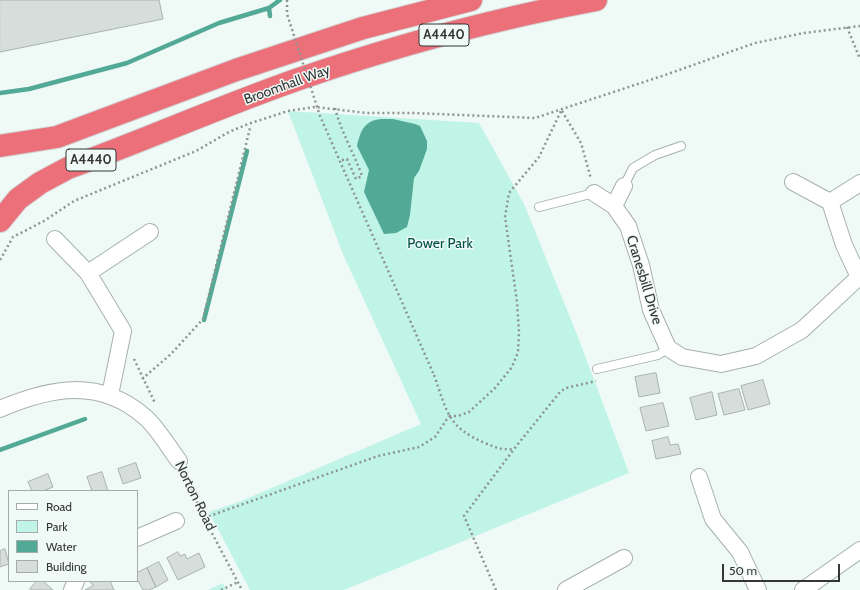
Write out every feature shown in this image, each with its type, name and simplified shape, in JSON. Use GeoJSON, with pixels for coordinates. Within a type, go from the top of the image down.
{"type":"FeatureCollection","features":[{"type":"Feature","properties":{"kind":"highway","name":"Broomhall Way"},"geometry":{"type":"LineString","coordinates":[[0,146],[57,137],[236,70],[363,28],[471,0]]}},
{"type":"Feature","properties":{"kind":"highway","name":"Broomhall Way"},"geometry":{"type":"LineString","coordinates":[[0,221],[18,199],[40,183],[68,168],[295,81],[371,55],[445,35],[539,11],[596,0]]}},
{"type":"Feature","properties":{"kind":"street"},"geometry":{"type":"LineString","coordinates":[[668,348],[682,357],[721,364],[756,356],[802,330],[860,276],[844,245],[830,202],[793,182]]}},
{"type":"Feature","properties":{"kind":"street"},"geometry":{"type":"LineString","coordinates":[[830,202],[860,184]]}},
{"type":"Feature","properties":{"kind":"street"},"geometry":{"type":"LineString","coordinates":[[614,206],[624,186]]}},
{"type":"Feature","properties":{"kind":"street","name":"Cranesbill Drive"},"geometry":{"type":"LineString","coordinates":[[594,193],[614,206],[628,226],[641,265],[651,310],[668,348]]}},
{"type":"Feature","properties":{"kind":"street"},"geometry":{"type":"LineString","coordinates":[[88,273],[150,232]]}},
{"type":"Feature","properties":{"kind":"street"},"geometry":{"type":"LineString","coordinates":[[55,239],[88,273],[123,331],[110,395]]}},
{"type":"Feature","properties":{"kind":"street","name":"Norton Road"},"geometry":{"type":"LineString","coordinates":[[0,409],[18,401],[58,390],[88,390],[110,395],[146,418],[179,461]]}},
{"type":"Feature","properties":{"kind":"street"},"geometry":{"type":"LineString","coordinates":[[699,477],[713,519],[740,552],[758,590]]}},
{"type":"Feature","properties":{"kind":"street"},"geometry":{"type":"LineString","coordinates":[[138,538],[176,521]]}},
{"type":"Feature","properties":{"kind":"street"},"geometry":{"type":"LineString","coordinates":[[803,590],[860,550]]}},
{"type":"Feature","properties":{"kind":"street"},"geometry":{"type":"LineString","coordinates":[[566,590],[624,558]]}},
{"type":"Feature","properties":{"kind":"lane"},"geometry":{"type":"LineString","coordinates":[[624,186],[633,168],[655,155],[681,146]]}},
{"type":"Feature","properties":{"kind":"lane"},"geometry":{"type":"LineString","coordinates":[[539,207],[594,193]]}},
{"type":"Feature","properties":{"kind":"lane"},"geometry":{"type":"LineString","coordinates":[[597,369],[658,355],[668,348]]}},
{"type":"Feature","properties":{"kind":"path"},"geometry":{"type":"LineString","coordinates":[[287,0],[287,14],[320,116],[434,375],[449,416],[455,425],[469,436],[502,450],[514,449]]}},
{"type":"Feature","properties":{"kind":"path"},"geometry":{"type":"LineString","coordinates":[[0,260],[13,237],[44,221],[74,201],[196,151],[248,124],[288,110],[315,107],[335,108],[367,113],[413,113],[535,118],[755,43],[860,26]]}},
{"type":"Feature","properties":{"kind":"path"},"geometry":{"type":"LineString","coordinates":[[847,27],[860,59]]}},
{"type":"Feature","properties":{"kind":"path"},"geometry":{"type":"LineString","coordinates":[[335,108],[340,127],[355,156],[362,176],[356,179],[347,159],[339,161]]}},
{"type":"Feature","properties":{"kind":"path"},"geometry":{"type":"LineString","coordinates":[[449,416],[458,416],[469,412],[495,388],[512,367],[518,352],[519,331],[517,302],[505,217],[509,194],[539,157],[561,110]]}},
{"type":"Feature","properties":{"kind":"path"},"geometry":{"type":"LineString","coordinates":[[561,110],[581,143],[594,193]]}},
{"type":"Feature","properties":{"kind":"path"},"geometry":{"type":"LineString","coordinates":[[142,379],[171,354],[203,319],[249,129],[248,124]]}},
{"type":"Feature","properties":{"kind":"path"},"geometry":{"type":"LineString","coordinates":[[134,358],[142,379],[155,405]]}},
{"type":"Feature","properties":{"kind":"path"},"geometry":{"type":"LineString","coordinates":[[496,590],[464,516],[514,449],[560,392]]}},
{"type":"Feature","properties":{"kind":"path"},"geometry":{"type":"LineString","coordinates":[[204,518],[378,456],[419,446],[435,437],[449,416]]}},
{"type":"Feature","properties":{"kind":"path","name":"Norton Road"},"geometry":{"type":"LineString","coordinates":[[179,461],[204,518],[242,590]]}},
{"type":"Feature","properties":{"kind":"path"},"geometry":{"type":"LineString","coordinates":[[221,590],[238,582]]}},
{"type":"Feature","properties":{"kind":"green space","name":"Power Park"},"geometry":{"type":"Polygon","coordinates":[[[288,111],[479,123],[524,204],[578,337],[629,473],[344,590],[250,590],[209,512],[239,502],[421,424],[343,254],[288,111]]]}},
{"type":"Feature","properties":{"kind":"green space"},"geometry":{"type":"Polygon","coordinates":[[[223,583],[226,590],[208,590],[223,583]]]}},
{"type":"Feature","properties":{"kind":"water"},"geometry":{"type":"Polygon","coordinates":[[[393,119],[420,126],[427,141],[427,149],[419,171],[414,178],[410,215],[407,227],[396,233],[384,234],[364,192],[369,170],[357,146],[364,127],[375,120],[393,119]]]}},
{"type":"Feature","properties":{"kind":"building"},"geometry":{"type":"Polygon","coordinates":[[[0,0],[159,0],[163,19],[0,52],[0,0]]]}},
{"type":"Feature","properties":{"kind":"building"},"geometry":{"type":"Polygon","coordinates":[[[656,373],[660,393],[639,397],[635,377],[656,373]]]}},
{"type":"Feature","properties":{"kind":"building"},"geometry":{"type":"Polygon","coordinates":[[[763,380],[770,404],[748,410],[741,386],[763,380]]]}},
{"type":"Feature","properties":{"kind":"building"},"geometry":{"type":"Polygon","coordinates":[[[739,389],[745,410],[724,415],[718,394],[739,389]]]}},
{"type":"Feature","properties":{"kind":"building"},"geometry":{"type":"Polygon","coordinates":[[[712,392],[717,415],[696,420],[690,398],[712,392]]]}},
{"type":"Feature","properties":{"kind":"building"},"geometry":{"type":"Polygon","coordinates":[[[663,403],[669,426],[646,431],[640,408],[663,403]]]}},
{"type":"Feature","properties":{"kind":"building"},"geometry":{"type":"Polygon","coordinates":[[[668,437],[670,445],[678,444],[681,454],[656,459],[652,441],[668,437]]]}},
{"type":"Feature","properties":{"kind":"building"},"geometry":{"type":"Polygon","coordinates":[[[136,463],[141,478],[123,484],[118,469],[136,463]]]}},
{"type":"Feature","properties":{"kind":"building"},"geometry":{"type":"Polygon","coordinates":[[[102,472],[108,490],[92,490],[87,477],[102,472]]]}},
{"type":"Feature","properties":{"kind":"building"},"geometry":{"type":"Polygon","coordinates":[[[48,474],[53,487],[46,490],[32,490],[28,482],[48,474]]]}},
{"type":"Feature","properties":{"kind":"building"},"geometry":{"type":"Polygon","coordinates":[[[5,549],[8,564],[0,567],[0,551],[5,549]]]}},
{"type":"Feature","properties":{"kind":"building"},"geometry":{"type":"Polygon","coordinates":[[[178,552],[180,556],[185,554],[187,559],[199,553],[205,567],[178,580],[167,558],[178,552]]]}},
{"type":"Feature","properties":{"kind":"building"},"geometry":{"type":"Polygon","coordinates":[[[159,562],[168,580],[156,587],[147,568],[159,562]]]}},
{"type":"Feature","properties":{"kind":"building"},"geometry":{"type":"Polygon","coordinates":[[[147,568],[156,587],[149,590],[143,590],[138,581],[138,572],[147,568]]]}},
{"type":"Feature","properties":{"kind":"building"},"geometry":{"type":"Polygon","coordinates":[[[36,582],[44,582],[53,590],[32,590],[30,589],[36,582]]]}},
{"type":"Feature","properties":{"kind":"building"},"geometry":{"type":"Polygon","coordinates":[[[91,582],[110,582],[114,590],[85,590],[93,586],[91,582]]]}},
{"type":"Feature","properties":{"kind":"waterway"},"geometry":{"type":"LineString","coordinates":[[0,93],[29,89],[127,63],[219,23],[269,8],[280,0]]}},
{"type":"Feature","properties":{"kind":"waterway"},"geometry":{"type":"LineString","coordinates":[[269,8],[270,16]]}},
{"type":"Feature","properties":{"kind":"waterway"},"geometry":{"type":"LineString","coordinates":[[204,320],[247,151]]}},
{"type":"Feature","properties":{"kind":"waterway"},"geometry":{"type":"LineString","coordinates":[[0,450],[85,419]]}}]}
